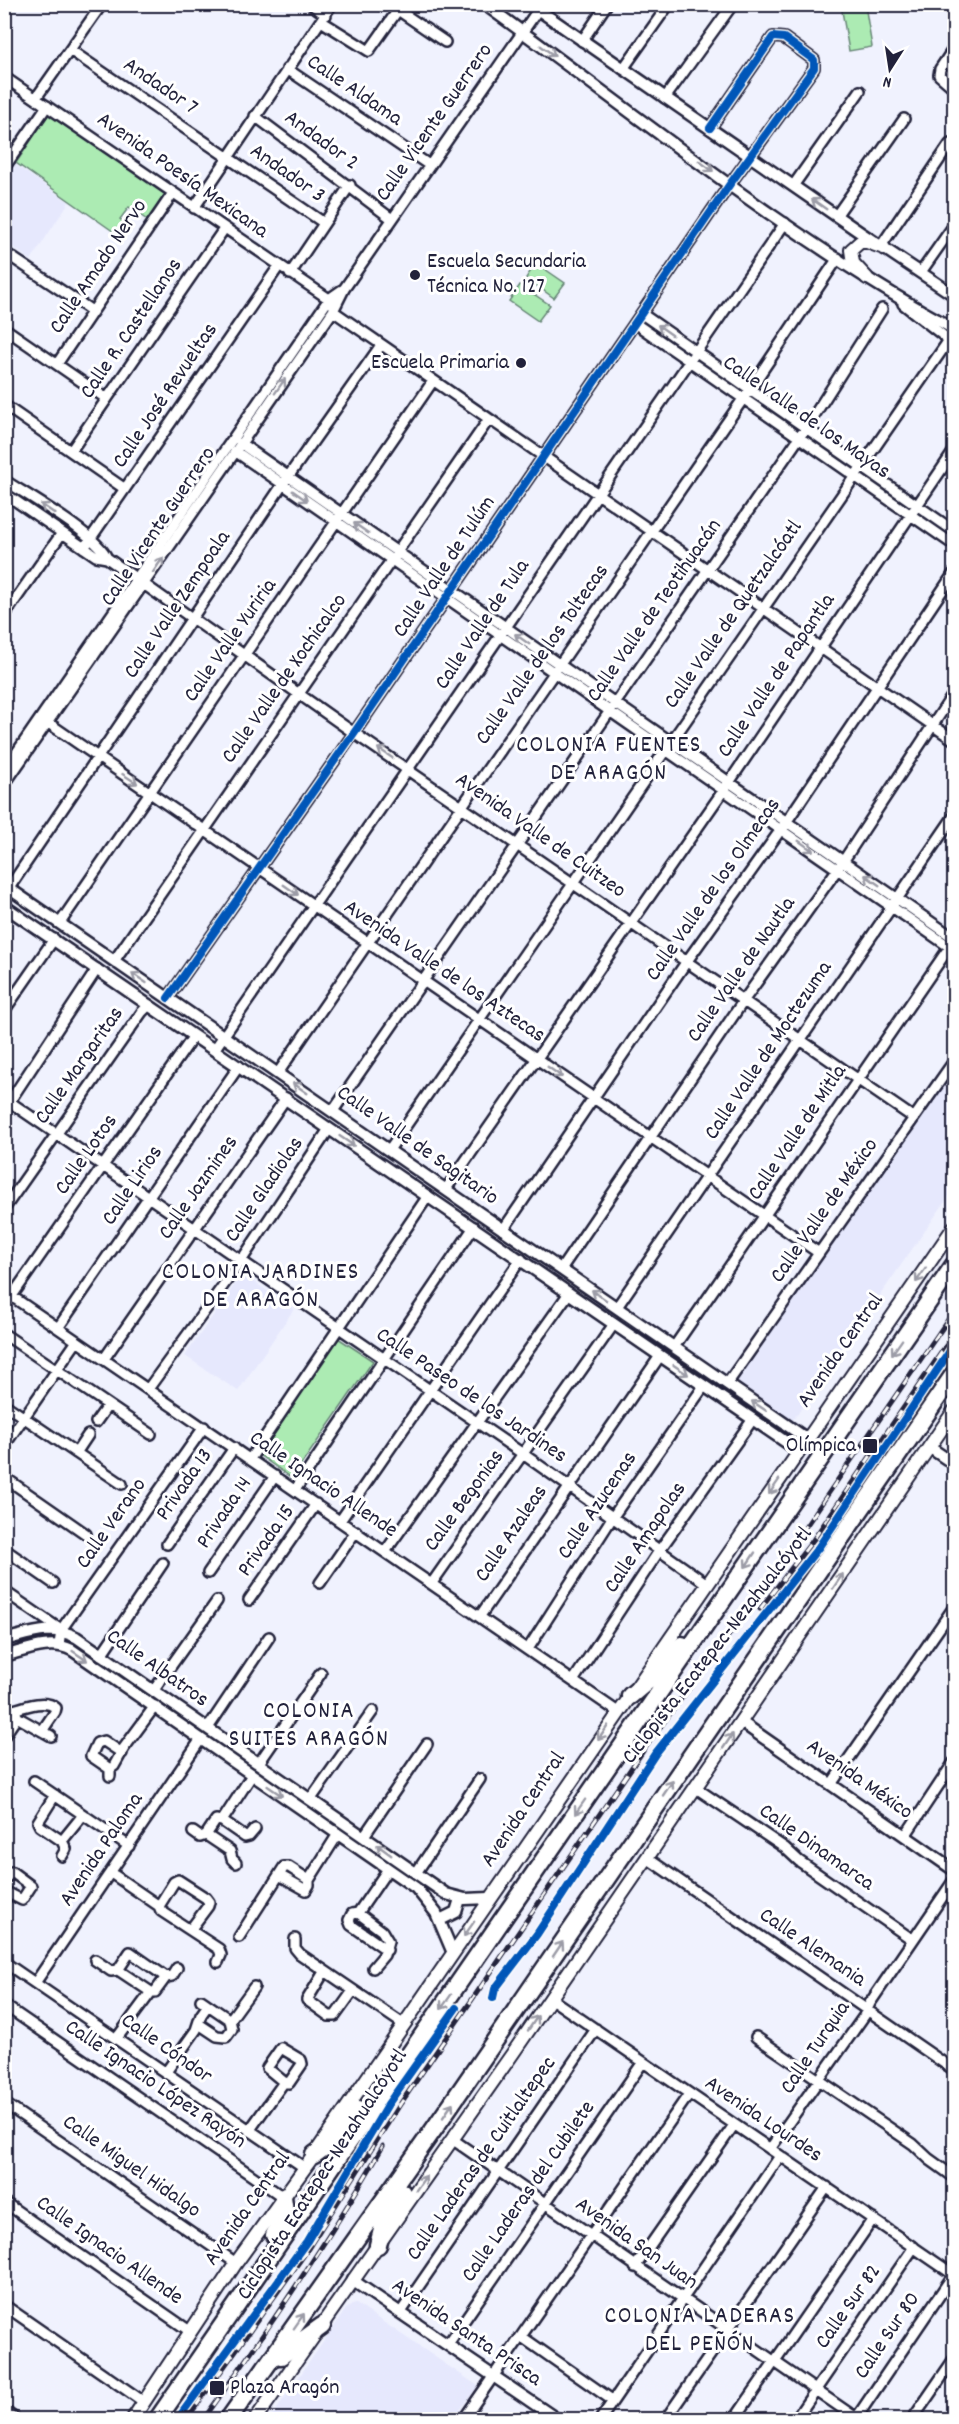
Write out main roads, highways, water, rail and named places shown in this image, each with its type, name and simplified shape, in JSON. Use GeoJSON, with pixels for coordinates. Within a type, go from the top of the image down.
{"type":"FeatureCollection","features":[{"type":"Feature","properties":{"kind":"highway","name":"Avenida Central"},"geometry":{"type":"LineString","coordinates":[[157,2420],[954,1265]]}},
{"type":"Feature","properties":{"kind":"highway"},"geometry":{"type":"LineString","coordinates":[[228,2420],[434,2129],[954,1374]]}},
{"type":"Feature","properties":{"kind":"highway"},"geometry":{"type":"LineString","coordinates":[[630,1696],[655,1675],[714,1612]]}},
{"type":"Feature","properties":{"kind":"highway"},"geometry":{"type":"LineString","coordinates":[[309,2161],[333,2141],[371,2094],[404,2061]]}},
{"type":"Feature","properties":{"kind":"highway"},"geometry":{"type":"LineString","coordinates":[[378,2245],[384,2222],[424,2156],[434,2129]]}},
{"type":"Feature","properties":{"kind":"highway"},"geometry":{"type":"LineString","coordinates":[[257,2276],[269,2244],[283,2218],[286,2207],[283,2197]]}},
{"type":"Feature","properties":{"kind":"highway"},"geometry":{"type":"LineString","coordinates":[[264,2371],[322,2325]]}},
{"type":"Feature","properties":{"kind":"main road"},"geometry":{"type":"LineString","coordinates":[[867,278],[853,263],[851,250],[860,242],[883,247]]}},
{"type":"Feature","properties":{"kind":"main road","name":"Avenida Central"},"geometry":{"type":"LineString","coordinates":[[132,2420],[236,2264],[954,1227]]}},
{"type":"Feature","properties":{"kind":"main road"},"geometry":{"type":"LineString","coordinates":[[255,2420],[696,1788],[954,1411]]}},
{"type":"Feature","properties":{"kind":"railway"},"geometry":{"type":"LineString","coordinates":[[186,2420],[304,2255],[401,2103],[654,1735],[755,1600],[954,1311]]}},
{"type":"Feature","properties":{"kind":"railway"},"geometry":{"type":"LineString","coordinates":[[760,1609],[813,1540],[954,1334]]}},
{"type":"Feature","properties":{"kind":"railway"},"geometry":{"type":"LineString","coordinates":[[203,2420],[296,2286],[341,2217],[383,2146]]}},
{"type":"Feature","properties":{"kind":"place","name":"Escuela Secundaria Técnica No. 127"},"geometry":{"type":"Point","coordinates":[415,275]}},
{"type":"Feature","properties":{"kind":"place","name":"Escuela Primaria"},"geometry":{"type":"Point","coordinates":[521,363]}},
{"type":"Feature","properties":{"kind":"place","name":"Olímpica"},"geometry":{"type":"Point","coordinates":[870,1446]}},
{"type":"Feature","properties":{"kind":"place","name":"Plaza Aragón"},"geometry":{"type":"Point","coordinates":[217,2388]}},
{"type":"Feature","properties":{"kind":"district","name":"COLONIA FUENTES DE ARAGÓN"},"geometry":{"type":"Point","coordinates":[609,760]}},
{"type":"Feature","properties":{"kind":"district","name":"COLONIA JARDINES DE ARAGÓN"},"geometry":{"type":"Point","coordinates":[261,1287]}},
{"type":"Feature","properties":{"kind":"district","name":"COLONIA SUITES ARAGÓN"},"geometry":{"type":"Point","coordinates":[309,1726]}},
{"type":"Feature","properties":{"kind":"district","name":"COLONIA LADERAS DEL PEÑÓN"},"geometry":{"type":"Point","coordinates":[700,2331]}}]}
